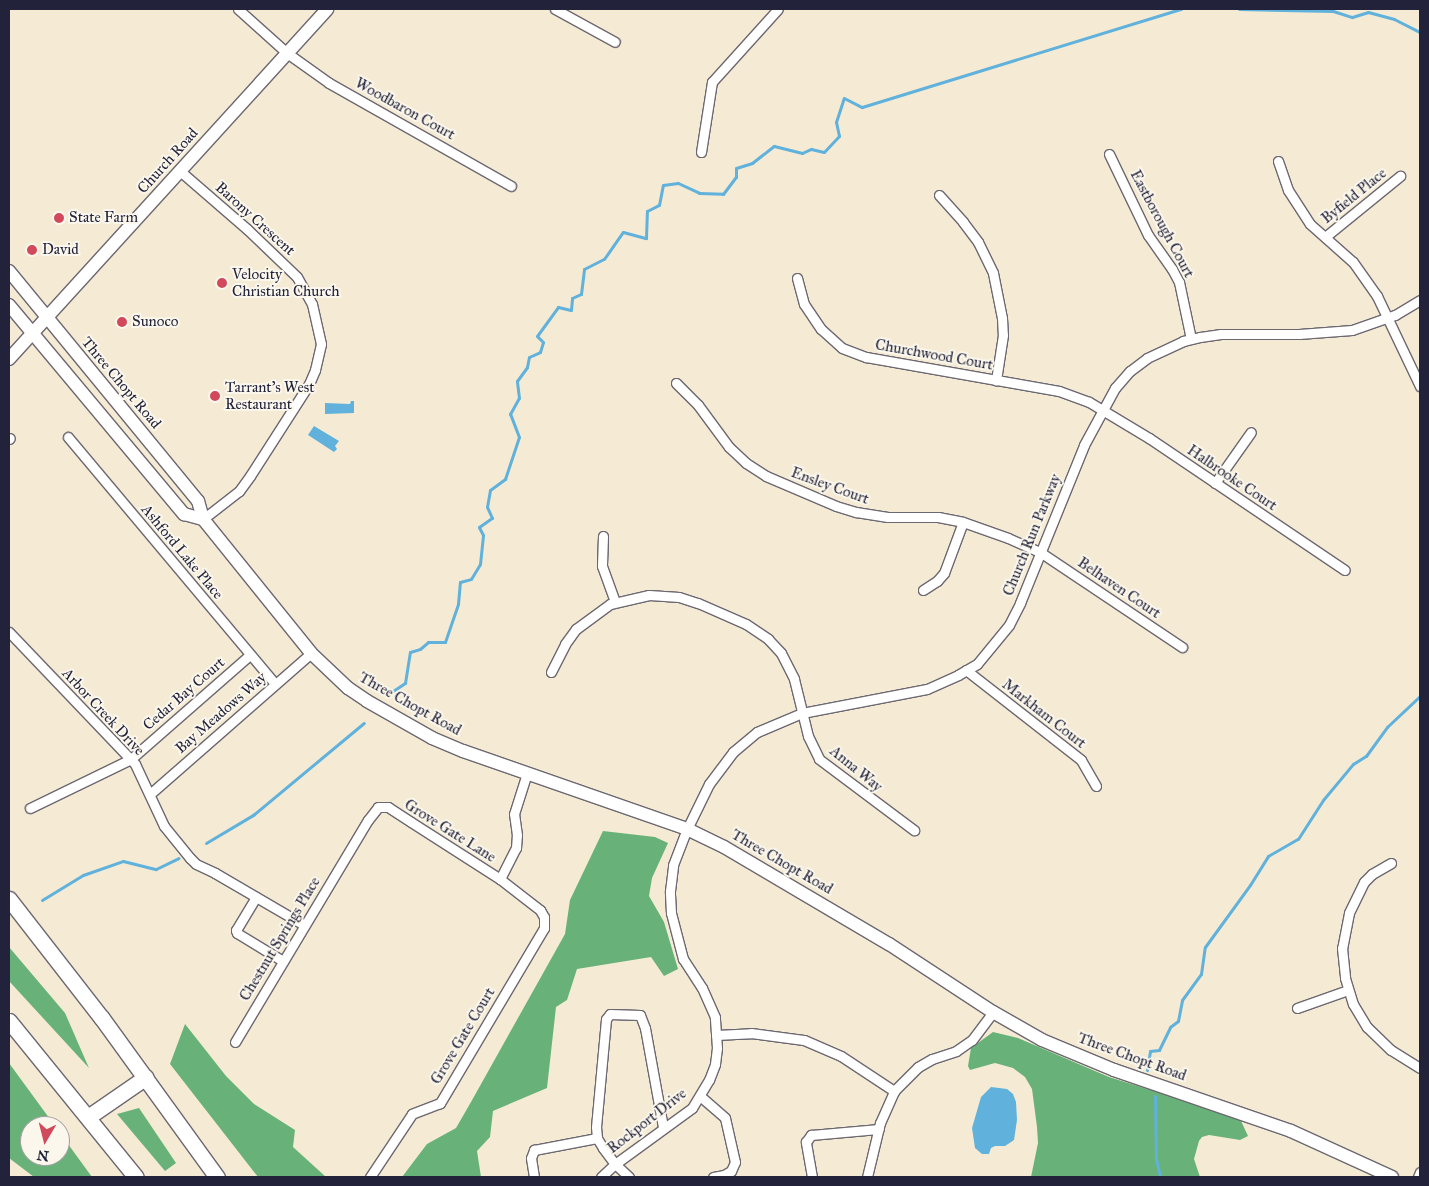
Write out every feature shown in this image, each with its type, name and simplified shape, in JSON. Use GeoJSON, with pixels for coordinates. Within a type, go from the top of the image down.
{"type":"FeatureCollection","features":[{"type":"Feature","properties":{"kind":"highway"},"geometry":{"type":"LineString","coordinates":[[9,899],[146,1077],[217,1177]]}},
{"type":"Feature","properties":{"kind":"highway"},"geometry":{"type":"LineString","coordinates":[[9,1021],[136,1177]]}},
{"type":"Feature","properties":{"kind":"highway"},"geometry":{"type":"LineString","coordinates":[[88,1117],[146,1077]]}},
{"type":"Feature","properties":{"kind":"main road","name":"Church Road"},"geometry":{"type":"LineString","coordinates":[[9,359],[327,9]]}},
{"type":"Feature","properties":{"kind":"main road","name":"Three Chopt Road"},"geometry":{"type":"LineString","coordinates":[[9,271],[198,502],[203,519],[311,653],[348,688],[403,722],[463,751],[687,829],[737,854],[888,944],[1029,1034],[1074,1054],[1291,1131],[1392,1177]]}},
{"type":"Feature","properties":{"kind":"main road","name":"Three Chopt Road"},"geometry":{"type":"LineString","coordinates":[[9,305],[184,514],[203,519]]}},
{"type":"Feature","properties":{"kind":"street","name":"Woodbaron Court"},"geometry":{"type":"LineString","coordinates":[[238,9],[287,53],[329,83],[511,186]]}},
{"type":"Feature","properties":{"kind":"street"},"geometry":{"type":"LineString","coordinates":[[555,9],[615,42]]}},
{"type":"Feature","properties":{"kind":"street"},"geometry":{"type":"LineString","coordinates":[[701,152],[712,82],[778,9]]}},
{"type":"Feature","properties":{"kind":"street","name":"Eastborough Court"},"geometry":{"type":"LineString","coordinates":[[1109,154],[1148,235],[1172,269],[1178,282],[1191,339]]}},
{"type":"Feature","properties":{"kind":"street"},"geometry":{"type":"LineString","coordinates":[[1278,161],[1288,190],[1300,210],[1325,238],[1353,262],[1366,278],[1377,296],[1420,386]]}},
{"type":"Feature","properties":{"kind":"street","name":"Barony Crescent"},"geometry":{"type":"LineString","coordinates":[[180,171],[247,229],[297,277],[312,304],[321,344],[317,364],[309,384],[250,476],[231,498],[203,519]]}},
{"type":"Feature","properties":{"kind":"street","name":"Byfield Place"},"geometry":{"type":"LineString","coordinates":[[1325,238],[1400,176]]}},
{"type":"Feature","properties":{"kind":"street"},"geometry":{"type":"LineString","coordinates":[[939,195],[978,242],[993,273],[1002,318],[1003,335],[996,380]]}},
{"type":"Feature","properties":{"kind":"street","name":"Churchwood Court"},"geometry":{"type":"LineString","coordinates":[[797,278],[804,304],[822,329],[842,348],[866,357],[1059,390],[1103,410]]}},
{"type":"Feature","properties":{"kind":"street","name":"Church Run Parkway"},"geometry":{"type":"LineString","coordinates":[[687,829],[709,784],[733,752],[756,732],[802,713],[927,689],[977,664],[1009,625],[1084,445],[1114,388],[1130,371],[1164,349],[1191,339],[1222,334],[1336,332],[1352,330],[1387,318],[1420,300]]}},
{"type":"Feature","properties":{"kind":"street","name":"Ensley Court"},"geometry":{"type":"LineString","coordinates":[[676,383],[698,405],[729,447],[746,463],[766,476],[836,506],[856,512],[888,517],[938,517],[963,522],[1040,552]]}},
{"type":"Feature","properties":{"kind":"street","name":"Halbrooke Court"},"geometry":{"type":"LineString","coordinates":[[1103,410],[1345,570]]}},
{"type":"Feature","properties":{"kind":"street"},"geometry":{"type":"LineString","coordinates":[[1214,482],[1251,432]]}},
{"type":"Feature","properties":{"kind":"street","name":"Ashford Lake Place"},"geometry":{"type":"LineString","coordinates":[[68,437],[275,684]]}},
{"type":"Feature","properties":{"kind":"street"},"geometry":{"type":"LineString","coordinates":[[923,590],[937,581],[944,573],[963,522]]}},
{"type":"Feature","properties":{"kind":"street"},"geometry":{"type":"LineString","coordinates":[[603,536],[602,566],[615,602]]}},
{"type":"Feature","properties":{"kind":"street","name":"Belhaven Court"},"geometry":{"type":"LineString","coordinates":[[1040,552],[1182,647]]}},
{"type":"Feature","properties":{"kind":"street","name":"Anna Way"},"geometry":{"type":"LineString","coordinates":[[551,672],[565,644],[576,629],[597,612],[615,602],[649,595],[679,597],[698,603],[753,628],[768,639],[789,667],[794,679],[811,746],[819,759],[914,830]]}},
{"type":"Feature","properties":{"kind":"street","name":"Arbor Creek Drive"},"geometry":{"type":"LineString","coordinates":[[9,632],[131,759],[150,794],[164,826],[196,864],[304,925]]}},
{"type":"Feature","properties":{"kind":"street","name":"Bay Meadows Way"},"geometry":{"type":"LineString","coordinates":[[150,794],[311,653]]}},
{"type":"Feature","properties":{"kind":"street","name":"Cedar Bay Court"},"geometry":{"type":"LineString","coordinates":[[30,808],[131,759],[250,655]]}},
{"type":"Feature","properties":{"kind":"street","name":"Markham Court"},"geometry":{"type":"LineString","coordinates":[[966,670],[1081,760],[1096,786]]}},
{"type":"Feature","properties":{"kind":"street"},"geometry":{"type":"LineString","coordinates":[[500,879],[516,848],[517,835],[514,814],[527,773]]}},
{"type":"Feature","properties":{"kind":"street","name":"Grove Gate Lane"},"geometry":{"type":"LineString","coordinates":[[350,850],[368,820],[378,807],[383,806],[500,879],[540,910],[544,917]]}},
{"type":"Feature","properties":{"kind":"street","name":"Rockport Drive"},"geometry":{"type":"LineString","coordinates":[[602,1177],[615,1164],[664,1126],[692,1108],[700,1096],[714,1064],[715,1017],[702,988],[683,959],[671,913],[673,865],[687,829]]}},
{"type":"Feature","properties":{"kind":"street","name":"Chestnut Springs Place"},"geometry":{"type":"LineString","coordinates":[[235,1042],[350,850]]}},
{"type":"Feature","properties":{"kind":"street"},"geometry":{"type":"LineString","coordinates":[[1391,863],[1372,874],[1364,882],[1349,913],[1342,948],[1348,990],[1360,1017],[1375,1037],[1390,1050],[1420,1068]]}},
{"type":"Feature","properties":{"kind":"street"},"geometry":{"type":"LineString","coordinates":[[256,897],[236,930],[237,933],[283,961]]}},
{"type":"Feature","properties":{"kind":"street","name":"Grove Gate Court"},"geometry":{"type":"LineString","coordinates":[[370,1177],[412,1114],[440,1103],[544,928],[544,917]]}},
{"type":"Feature","properties":{"kind":"street"},"geometry":{"type":"LineString","coordinates":[[1297,1008],[1348,990]]}},
{"type":"Feature","properties":{"kind":"street"},"geometry":{"type":"LineString","coordinates":[[867,1177],[879,1130],[894,1090],[918,1067],[932,1059],[956,1051],[972,1040],[993,1012]]}},
{"type":"Feature","properties":{"kind":"street"},"geometry":{"type":"LineString","coordinates":[[629,1177],[615,1164],[597,1138],[596,1117],[604,1038],[606,1019],[610,1014],[640,1016],[645,1028],[664,1126]]}},
{"type":"Feature","properties":{"kind":"street"},"geometry":{"type":"LineString","coordinates":[[716,1035],[769,1034],[804,1040],[841,1056],[894,1090]]}},
{"type":"Feature","properties":{"kind":"street"},"geometry":{"type":"LineString","coordinates":[[700,1096],[725,1118],[735,1162],[731,1171],[714,1177]]}},
{"type":"Feature","properties":{"kind":"street"},"geometry":{"type":"LineString","coordinates":[[812,1177],[806,1142],[811,1135],[879,1130]]}},
{"type":"Feature","properties":{"kind":"street"},"geometry":{"type":"LineString","coordinates":[[534,1177],[531,1158],[534,1150],[597,1138]]}},
{"type":"Feature","properties":{"kind":"street"},"geometry":{"type":"LineString","coordinates":[[1418,1177],[1420,1172]]}},
{"type":"Feature","properties":{"kind":"green space"},"geometry":{"type":"Polygon","coordinates":[[[603,831],[655,837],[668,843],[652,878],[649,896],[664,922],[678,969],[664,976],[651,957],[577,969],[567,1000],[556,1007],[547,1088],[493,1111],[490,1137],[477,1151],[481,1177],[402,1177],[427,1144],[456,1128],[565,934],[570,900],[603,831]]]}},
{"type":"Feature","properties":{"kind":"green space"},"geometry":{"type":"Polygon","coordinates":[[[9,947],[65,1013],[89,1068],[9,981],[9,947]]]}},
{"type":"Feature","properties":{"kind":"green space"},"geometry":{"type":"Polygon","coordinates":[[[185,1024],[226,1076],[254,1104],[295,1130],[293,1147],[326,1177],[258,1177],[170,1064],[185,1024]]]}},
{"type":"Feature","properties":{"kind":"green space"},"geometry":{"type":"Polygon","coordinates":[[[993,1032],[1018,1038],[1109,1077],[1230,1115],[1241,1121],[1248,1136],[1240,1140],[1209,1135],[1202,1137],[1194,1159],[1200,1177],[1031,1177],[1038,1143],[1032,1089],[1025,1077],[1013,1068],[995,1063],[970,1070],[968,1066],[971,1048],[993,1032]]]}},
{"type":"Feature","properties":{"kind":"green space"},"geometry":{"type":"Polygon","coordinates":[[[9,1063],[48,1116],[20,1116],[20,1166],[70,1166],[70,1147],[92,1177],[34,1177],[9,1158],[9,1063]]]}},
{"type":"Feature","properties":{"kind":"green space"},"geometry":{"type":"Polygon","coordinates":[[[139,1108],[176,1163],[165,1171],[117,1114],[139,1108]]]}},
{"type":"Feature","properties":{"kind":"water"},"geometry":{"type":"Polygon","coordinates":[[[351,401],[354,401],[354,413],[325,414],[325,403],[350,404],[351,401]]]}},
{"type":"Feature","properties":{"kind":"water"},"geometry":{"type":"Polygon","coordinates":[[[314,426],[339,441],[335,446],[337,449],[334,452],[308,435],[314,426]]]}},
{"type":"Feature","properties":{"kind":"water"},"geometry":{"type":"Polygon","coordinates":[[[991,1087],[1007,1089],[1013,1094],[1016,1102],[1017,1120],[1014,1140],[1005,1146],[991,1148],[989,1154],[982,1154],[975,1148],[972,1128],[981,1097],[991,1087]]]}},
{"type":"Feature","properties":{"kind":"waterway"},"geometry":{"type":"LineString","coordinates":[[387,695],[405,683],[410,652],[420,649],[428,642],[445,642],[458,604],[460,582],[471,579],[480,564],[483,535],[479,527],[492,518],[487,507],[490,490],[505,479],[519,437],[510,414],[519,398],[517,381],[527,367],[529,357],[540,352],[543,342],[537,336],[558,307],[571,310],[572,298],[581,294],[584,269],[604,259],[623,232],[646,238],[647,211],[659,205],[663,185],[678,183],[699,193],[723,194],[736,177],[736,168],[752,163],[774,146],[802,153],[811,149],[824,152],[839,136],[836,122],[844,98],[862,107],[1181,9]]}},
{"type":"Feature","properties":{"kind":"waterway"},"geometry":{"type":"LineString","coordinates":[[1239,9],[1333,11],[1352,17],[1368,12],[1394,19],[1420,32]]}},
{"type":"Feature","properties":{"kind":"waterway"},"geometry":{"type":"LineString","coordinates":[[1147,1070],[1150,1051],[1159,1050],[1170,1027],[1178,1021],[1182,1000],[1201,974],[1205,947],[1250,885],[1268,856],[1298,839],[1323,800],[1353,764],[1366,756],[1387,727],[1420,696]]}},
{"type":"Feature","properties":{"kind":"waterway"},"geometry":{"type":"LineString","coordinates":[[206,843],[253,815],[364,723]]}},
{"type":"Feature","properties":{"kind":"waterway"},"geometry":{"type":"LineString","coordinates":[[42,900],[83,875],[123,861],[156,869],[179,858]]}},
{"type":"Feature","properties":{"kind":"waterway"},"geometry":{"type":"LineString","coordinates":[[1155,1096],[1156,1159],[1160,1177]]}},
{"type":"Feature","properties":{"kind":"place","name":"State Farm"},"geometry":{"type":"Point","coordinates":[59,218]}},
{"type":"Feature","properties":{"kind":"place","name":"David"},"geometry":{"type":"Point","coordinates":[32,250]}},
{"type":"Feature","properties":{"kind":"place","name":"Velocity Christian Church"},"geometry":{"type":"Point","coordinates":[222,283]}},
{"type":"Feature","properties":{"kind":"place","name":"Sunoco"},"geometry":{"type":"Point","coordinates":[122,322]}},
{"type":"Feature","properties":{"kind":"place","name":"Tarrant's West Restaurant"},"geometry":{"type":"Point","coordinates":[215,396]}}]}
